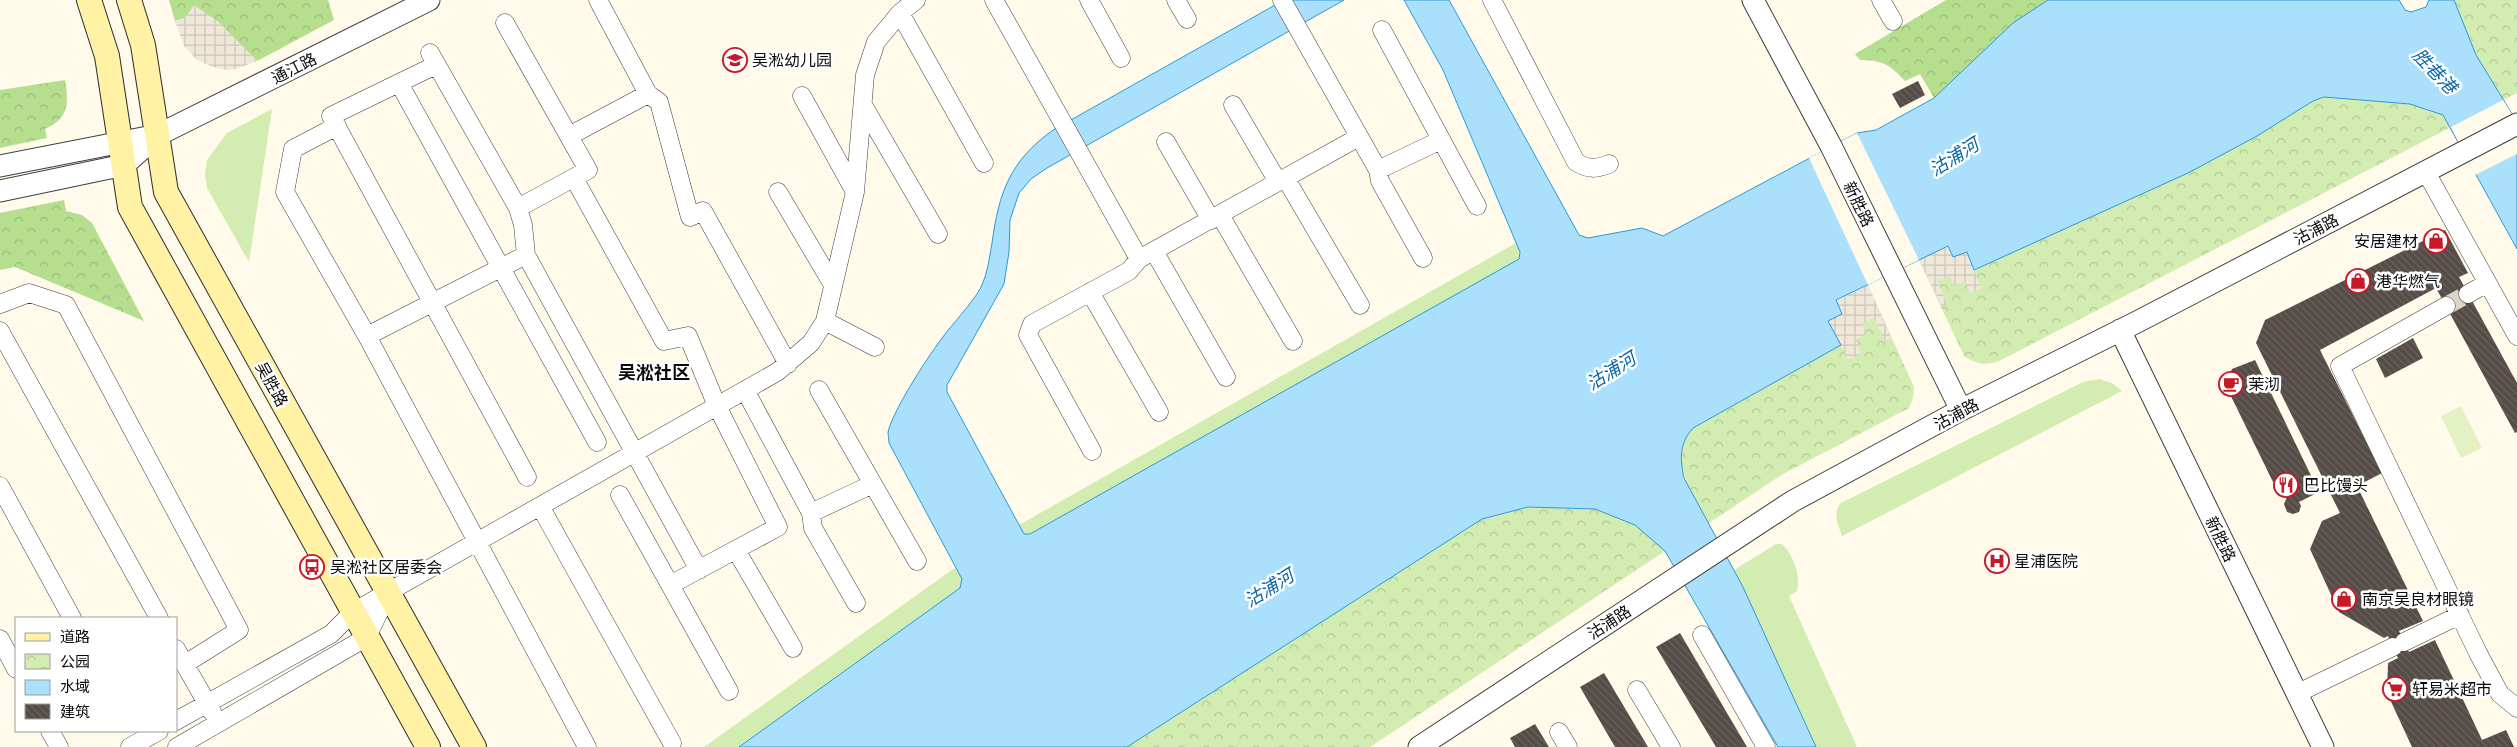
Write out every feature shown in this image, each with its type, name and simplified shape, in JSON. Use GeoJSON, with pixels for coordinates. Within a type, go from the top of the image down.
{"type":"FeatureCollection","features":[{"type":"Feature","properties":{"kind":"main road"},"geometry":{"type":"LineString","coordinates":[[89,0],[107,56],[130,207],[428,747]]}},
{"type":"Feature","properties":{"kind":"main road","name":"吴胜路"},"geometry":{"type":"LineString","coordinates":[[129,0],[143,45],[166,192],[172,205],[389,591],[474,747]]}},
{"type":"Feature","properties":{"kind":"street","name":"通江路"},"geometry":{"type":"LineString","coordinates":[[0,191],[124,165],[158,135],[429,0]]}},
{"type":"Feature","properties":{"kind":"street"},"geometry":{"type":"LineString","coordinates":[[598,0],[648,94],[658,102],[690,217],[703,211],[788,364]]}},
{"type":"Feature","properties":{"kind":"street"},"geometry":{"type":"LineString","coordinates":[[178,719],[331,634],[353,612],[389,591],[745,390],[788,364],[811,343],[824,321],[855,192],[865,74],[876,42],[900,13],[916,0]]}},
{"type":"Feature","properties":{"kind":"street"},"geometry":{"type":"LineString","coordinates":[[994,0],[1081,156],[1226,377]]}},
{"type":"Feature","properties":{"kind":"street"},"geometry":{"type":"LineString","coordinates":[[1089,0],[1121,58]]}},
{"type":"Feature","properties":{"kind":"street"},"geometry":{"type":"LineString","coordinates":[[1176,0],[1187,20]]}},
{"type":"Feature","properties":{"kind":"street"},"geometry":{"type":"LineString","coordinates":[[1282,0],[1378,170],[1380,181],[1423,258]]}},
{"type":"Feature","properties":{"kind":"street"},"geometry":{"type":"LineString","coordinates":[[1492,0],[1576,162],[1585,168],[1595,169],[1609,164]]}},
{"type":"Feature","properties":{"kind":"street","name":"新胜路"},"geometry":{"type":"LineString","coordinates":[[1753,0],[1831,146],[1961,410]]}},
{"type":"Feature","properties":{"kind":"street"},"geometry":{"type":"LineString","coordinates":[[1881,0],[1893,21]]}},
{"type":"Feature","properties":{"kind":"street"},"geometry":{"type":"LineString","coordinates":[[900,13],[984,163]]}},
{"type":"Feature","properties":{"kind":"street"},"geometry":{"type":"LineString","coordinates":[[505,23],[588,170],[518,208]]}},
{"type":"Feature","properties":{"kind":"street"},"geometry":{"type":"LineString","coordinates":[[1382,30],[1477,206]]}},
{"type":"Feature","properties":{"kind":"street"},"geometry":{"type":"LineString","coordinates":[[527,477],[331,116],[399,83],[433,59],[518,208],[523,225],[526,255],[633,454],[699,570]]}},
{"type":"Feature","properties":{"kind":"street"},"geometry":{"type":"LineString","coordinates":[[399,83],[597,442]]}},
{"type":"Feature","properties":{"kind":"street"},"geometry":{"type":"LineString","coordinates":[[569,136],[648,94]]}},
{"type":"Feature","properties":{"kind":"street"},"geometry":{"type":"LineString","coordinates":[[802,96],[855,192]]}},
{"type":"Feature","properties":{"kind":"street"},"geometry":{"type":"LineString","coordinates":[[863,105],[938,234]]}},
{"type":"Feature","properties":{"kind":"street"},"geometry":{"type":"LineString","coordinates":[[1233,105],[1360,305]]}},
{"type":"Feature","properties":{"kind":"street","name":"沽浦路"},"geometry":{"type":"LineString","coordinates":[[1419,747],[1793,501],[1961,410],[2120,330],[2517,124]]}},
{"type":"Feature","properties":{"kind":"street"},"geometry":{"type":"LineString","coordinates":[[337,126],[293,149],[285,192],[367,336],[587,747]]}},
{"type":"Feature","properties":{"kind":"street","name":"通江路"},"geometry":{"type":"LineString","coordinates":[[0,166],[158,135]]}},
{"type":"Feature","properties":{"kind":"street"},"geometry":{"type":"LineString","coordinates":[[1092,451],[1028,334],[1032,324],[1129,271],[1146,255],[1359,136]]}},
{"type":"Feature","properties":{"kind":"street"},"geometry":{"type":"LineString","coordinates":[[1378,170],[1441,140]]}},
{"type":"Feature","properties":{"kind":"street"},"geometry":{"type":"LineString","coordinates":[[1166,142],[1293,341]]}},
{"type":"Feature","properties":{"kind":"street"},"geometry":{"type":"LineString","coordinates":[[2426,172],[2517,336]]}},
{"type":"Feature","properties":{"kind":"street"},"geometry":{"type":"LineString","coordinates":[[574,178],[664,342],[688,336],[717,406],[778,527],[670,585]]}},
{"type":"Feature","properties":{"kind":"street"},"geometry":{"type":"LineString","coordinates":[[778,192],[833,285]]}},
{"type":"Feature","properties":{"kind":"street"},"geometry":{"type":"LineString","coordinates":[[367,336],[526,255]]}},
{"type":"Feature","properties":{"kind":"street"},"geometry":{"type":"LineString","coordinates":[[2468,294],[2487,283]]}},
{"type":"Feature","properties":{"kind":"street"},"geometry":{"type":"LineString","coordinates":[[1090,292],[1159,412]]}},
{"type":"Feature","properties":{"kind":"street"},"geometry":{"type":"LineString","coordinates":[[0,304],[29,293],[66,305],[239,630],[181,657],[219,723]]}},
{"type":"Feature","properties":{"kind":"street"},"geometry":{"type":"LineString","coordinates":[[2446,306],[2340,366],[2500,694],[2517,708]]}},
{"type":"Feature","properties":{"kind":"street"},"geometry":{"type":"LineString","coordinates":[[824,321],[875,346]]}},
{"type":"Feature","properties":{"kind":"street","name":"新胜路"},"geometry":{"type":"LineString","coordinates":[[2120,330],[2323,747]]}},
{"type":"Feature","properties":{"kind":"street"},"geometry":{"type":"LineString","coordinates":[[1,335],[158,617]]}},
{"type":"Feature","properties":{"kind":"street"},"geometry":{"type":"LineString","coordinates":[[745,390],[811,513],[813,528],[856,603]]}},
{"type":"Feature","properties":{"kind":"street"},"geometry":{"type":"LineString","coordinates":[[819,390],[917,561]]}},
{"type":"Feature","properties":{"kind":"street"},"geometry":{"type":"LineString","coordinates":[[811,513],[874,484]]}},
{"type":"Feature","properties":{"kind":"street"},"geometry":{"type":"LineString","coordinates":[[0,486],[71,617]]}},
{"type":"Feature","properties":{"kind":"street"},"geometry":{"type":"LineString","coordinates":[[620,495],[729,691]]}},
{"type":"Feature","properties":{"kind":"street"},"geometry":{"type":"LineString","coordinates":[[540,506],[672,742]]}},
{"type":"Feature","properties":{"kind":"street"},"geometry":{"type":"LineString","coordinates":[[736,550],[793,648]]}},
{"type":"Feature","properties":{"kind":"street"},"geometry":{"type":"LineString","coordinates":[[177,747],[367,637],[389,591]]}},
{"type":"Feature","properties":{"kind":"street"},"geometry":{"type":"LineString","coordinates":[[2296,694],[2460,615]]}},
{"type":"Feature","properties":{"kind":"street"},"geometry":{"type":"LineString","coordinates":[[1702,635],[1766,747]]}},
{"type":"Feature","properties":{"kind":"street"},"geometry":{"type":"LineString","coordinates":[[0,639],[15,667]]}},
{"type":"Feature","properties":{"kind":"street"},"geometry":{"type":"LineString","coordinates":[[1637,690],[1671,747]]}},
{"type":"Feature","properties":{"kind":"street"},"geometry":{"type":"LineString","coordinates":[[51,732],[59,746]]}},
{"type":"Feature","properties":{"kind":"street"},"geometry":{"type":"LineString","coordinates":[[130,747],[156,732]]}},
{"type":"Feature","properties":{"kind":"street"},"geometry":{"type":"LineString","coordinates":[[1559,732],[1568,747]]}},
{"type":"Feature","properties":{"kind":"green space"},"geometry":{"type":"Polygon","coordinates":[[[169,0],[328,0],[334,20],[257,61],[217,21],[195,6],[185,18],[175,21],[169,0]]]}},
{"type":"Feature","properties":{"kind":"green space"},"geometry":{"type":"Polygon","coordinates":[[[1946,0],[2048,0],[2013,23],[1934,98],[1920,74],[1905,81],[1886,64],[1860,60],[1855,54],[1946,0]]]}},
{"type":"Feature","properties":{"kind":"green space"},"geometry":{"type":"Polygon","coordinates":[[[2454,0],[2517,0],[2517,93],[2503,100],[2476,55],[2454,0]]]}},
{"type":"Feature","properties":{"kind":"green space"},"geometry":{"type":"Polygon","coordinates":[[[65,80],[66,109],[59,120],[45,129],[47,138],[0,148],[0,90],[65,80]]]}},
{"type":"Feature","properties":{"kind":"green space"},"geometry":{"type":"Polygon","coordinates":[[[2324,97],[2410,104],[2443,115],[2451,127],[1999,361],[1981,363],[1964,356],[1919,260],[1967,252],[1974,270],[2257,136],[2313,101],[2324,97]]]}},
{"type":"Feature","properties":{"kind":"green space"},"geometry":{"type":"Polygon","coordinates":[[[272,109],[249,262],[207,188],[205,174],[207,160],[227,133],[272,109]]]}},
{"type":"Feature","properties":{"kind":"green space"},"geometry":{"type":"Polygon","coordinates":[[[64,200],[66,211],[82,215],[92,223],[144,321],[15,267],[0,270],[0,213],[64,200]]]}},
{"type":"Feature","properties":{"kind":"green space"},"geometry":{"type":"Polygon","coordinates":[[[1516,243],[1520,254],[1514,263],[1030,534],[1024,534],[1019,525],[1516,243]]]}},
{"type":"Feature","properties":{"kind":"green space"},"geometry":{"type":"Polygon","coordinates":[[[1868,285],[1914,387],[1913,398],[1909,408],[1783,474],[1709,523],[1690,488],[1682,464],[1685,440],[1693,428],[1840,345],[1828,321],[1868,285]]]}},
{"type":"Feature","properties":{"kind":"green space"},"geometry":{"type":"Polygon","coordinates":[[[2099,379],[2112,383],[2122,391],[1842,536],[1836,515],[1841,503],[2083,382],[2099,379]]]}},
{"type":"Feature","properties":{"kind":"green space"},"geometry":{"type":"Polygon","coordinates":[[[2461,406],[2482,448],[2461,458],[2441,416],[2461,406]]]}},
{"type":"Feature","properties":{"kind":"green space"},"geometry":{"type":"Polygon","coordinates":[[[1528,507],[1595,509],[1635,524],[1665,551],[1370,747],[1127,747],[1482,519],[1528,507]]]}},
{"type":"Feature","properties":{"kind":"green space"},"geometry":{"type":"Polygon","coordinates":[[[1776,544],[1782,544],[1793,559],[1798,585],[1797,591],[1789,596],[1857,747],[1816,747],[1734,570],[1776,544]]]}},
{"type":"Feature","properties":{"kind":"green space"},"geometry":{"type":"Polygon","coordinates":[[[956,567],[962,579],[960,589],[739,747],[704,747],[956,567]]]}},
{"type":"Feature","properties":{"kind":"shaded area"},"geometry":{"type":"Polygon","coordinates":[[[194,5],[217,21],[257,61],[236,69],[226,70],[197,60],[184,46],[175,21],[185,18],[194,5]]]}},
{"type":"Feature","properties":{"kind":"shaded area"},"geometry":{"type":"Polygon","coordinates":[[[1948,246],[1967,252],[1981,289],[1970,293],[1965,281],[1953,286],[1950,276],[1938,281],[1947,305],[1942,307],[1919,260],[1948,246]]]}},
{"type":"Feature","properties":{"kind":"shaded area"},"geometry":{"type":"Polygon","coordinates":[[[1868,285],[1891,338],[1885,341],[1874,318],[1862,323],[1866,334],[1856,339],[1861,353],[1848,360],[1828,321],[1841,314],[1836,301],[1868,285]]]}},
{"type":"Feature","properties":{"kind":"water"},"geometry":{"type":"Polygon","coordinates":[[[1284,0],[1344,0],[1047,168],[1031,179],[1019,193],[1010,220],[1009,252],[1004,284],[947,385],[947,392],[1024,534],[1030,534],[1519,259],[1520,252],[1443,70],[1404,0],[1449,0],[1579,235],[1588,238],[1642,228],[1663,236],[1857,133],[1876,130],[1934,98],[2013,23],[2048,0],[2399,0],[2405,10],[2411,12],[2426,7],[2429,0],[2454,0],[2476,55],[2517,122],[2517,249],[2443,115],[2410,104],[2324,97],[2313,101],[2257,136],[2188,173],[1974,270],[1967,252],[1953,257],[1948,246],[1836,300],[1842,314],[1828,321],[1841,345],[1693,428],[1685,440],[1681,458],[1684,478],[1743,587],[1816,747],[1778,747],[1665,551],[1635,525],[1595,509],[1528,507],[1482,519],[1127,747],[739,747],[960,588],[962,579],[889,443],[888,432],[902,400],[925,363],[942,338],[972,301],[983,282],[998,208],[1009,179],[1017,166],[1038,142],[1053,130],[1284,0]]]}},
{"type":"Feature","properties":{"kind":"pier"},"geometry":{"type":"Polygon","coordinates":[[[2503,100],[2517,122],[2517,154],[2475,175],[2451,127],[2503,100]]]}},
{"type":"Feature","properties":{"kind":"pier"},"geometry":{"type":"Polygon","coordinates":[[[1857,133],[1919,260],[1868,285],[1809,158],[1857,133]]]}},
{"type":"Feature","properties":{"kind":"building"},"geometry":{"type":"Polygon","coordinates":[[[1918,81],[1925,95],[1900,108],[1892,94],[1918,81]]]}},
{"type":"Feature","properties":{"kind":"building"},"geometry":{"type":"Polygon","coordinates":[[[2445,230],[2468,273],[2459,277],[2517,383],[2517,432],[2515,433],[2436,288],[2320,350],[2382,473],[2357,486],[2423,621],[2399,631],[2409,652],[2435,640],[2482,740],[2506,730],[2514,747],[2412,747],[2387,693],[2388,663],[2398,658],[2388,636],[2384,638],[2339,612],[2310,549],[2322,521],[2340,513],[2256,343],[2265,320],[2445,230]]]}},
{"type":"Feature","properties":{"kind":"building"},"geometry":{"type":"Polygon","coordinates":[[[2413,338],[2423,358],[2385,378],[2376,359],[2413,338]]]}},
{"type":"Feature","properties":{"kind":"building"},"geometry":{"type":"Polygon","coordinates":[[[2255,360],[2319,492],[2299,502],[2301,506],[2299,512],[2293,514],[2287,512],[2284,504],[2287,497],[2279,480],[2273,482],[2225,384],[2232,369],[2255,360]]]}},
{"type":"Feature","properties":{"kind":"building"},"geometry":{"type":"Polygon","coordinates":[[[1680,633],[1747,747],[1716,747],[1656,647],[1680,633]]]}},
{"type":"Feature","properties":{"kind":"building"},"geometry":{"type":"Polygon","coordinates":[[[1604,673],[1648,747],[1615,747],[1580,687],[1604,673]]]}},
{"type":"Feature","properties":{"kind":"building"},"geometry":{"type":"Polygon","coordinates":[[[1535,724],[1549,747],[1515,747],[1510,738],[1535,724]]]}},
{"type":"Feature","properties":{"kind":"tunnel"},"geometry":{"type":"LineString","coordinates":[[2446,306],[2468,294]]}},
{"type":"Feature","properties":{"kind":"place","name":"吴淞幼儿园"},"geometry":{"type":"Point","coordinates":[735,60]}},
{"type":"Feature","properties":{"kind":"place","name":"安居建材"},"geometry":{"type":"Point","coordinates":[2436,241]}},
{"type":"Feature","properties":{"kind":"place","name":"港华燃气"},"geometry":{"type":"Point","coordinates":[2358,281]}},
{"type":"Feature","properties":{"kind":"place","name":"茉沏"},"geometry":{"type":"Point","coordinates":[2231,384]}},
{"type":"Feature","properties":{"kind":"place","name":"巴比馒头"},"geometry":{"type":"Point","coordinates":[2286,485]}},
{"type":"Feature","properties":{"kind":"place","name":"星浦医院"},"geometry":{"type":"Point","coordinates":[1997,561]}},
{"type":"Feature","properties":{"kind":"place","name":"吴淞社区居委会"},"geometry":{"type":"Point","coordinates":[312,567]}},
{"type":"Feature","properties":{"kind":"place","name":"南京吴良材眼镜"},"geometry":{"type":"Point","coordinates":[2344,599]}},
{"type":"Feature","properties":{"kind":"place","name":"轩易米超市"},"geometry":{"type":"Point","coordinates":[2395,689]}},
{"type":"Feature","properties":{"kind":"district","name":"吴淞社区"},"geometry":{"type":"Point","coordinates":[654,372]}},
{"type":"Feature","properties":{"kind":"water label","name":"胜巷港"},"geometry":{"type":"Point","coordinates":[2435,71]}},
{"type":"Feature","properties":{"kind":"water label","name":"沽浦河"},"geometry":{"type":"Point","coordinates":[1954,157]}},
{"type":"Feature","properties":{"kind":"water label","name":"沽浦河"},"geometry":{"type":"Point","coordinates":[1611,371]}},
{"type":"Feature","properties":{"kind":"water label","name":"沽浦河"},"geometry":{"type":"Point","coordinates":[1269,588]}}]}
